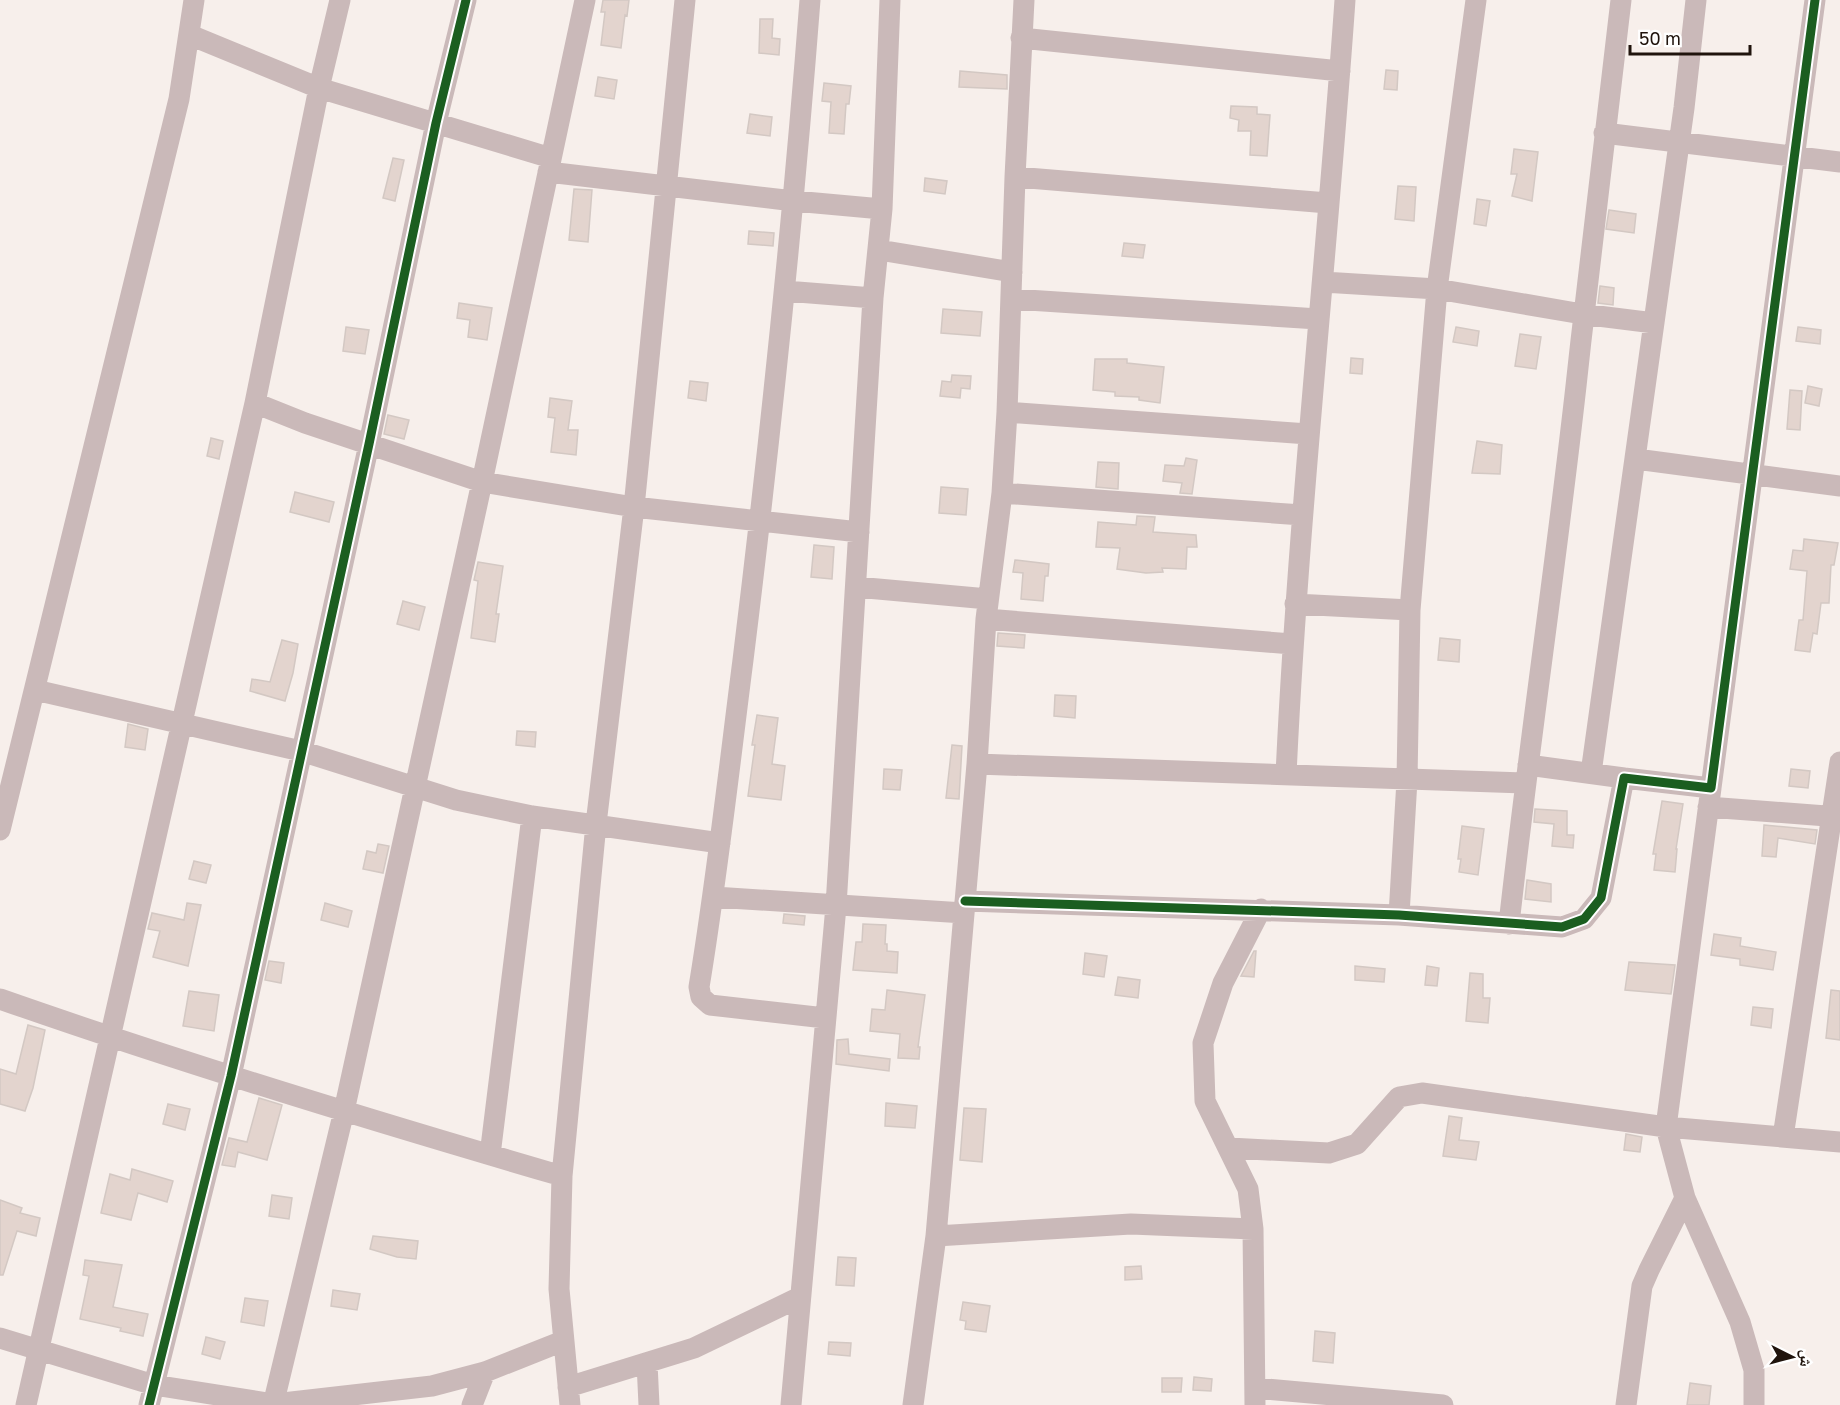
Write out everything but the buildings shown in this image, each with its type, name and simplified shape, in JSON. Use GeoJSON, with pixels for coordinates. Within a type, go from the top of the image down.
{"type":"FeatureCollection","features":[{"type":"Feature","properties":{"kind":"street"},"geometry":{"type":"LineString","coordinates":[[0,830],[179,99],[194,0]]}},
{"type":"Feature","properties":{"kind":"street"},"geometry":{"type":"LineString","coordinates":[[26,1405],[255,404],[319,88],[340,0]]}},
{"type":"Feature","properties":{"kind":"street"},"geometry":{"type":"LineString","coordinates":[[151,1395],[231,1076],[369,444],[436,123],[466,0]]}},
{"type":"Feature","properties":{"kind":"street"},"geometry":{"type":"LineString","coordinates":[[273,1405],[344,1111],[585,0]]}},
{"type":"Feature","properties":{"kind":"street"},"geometry":{"type":"LineString","coordinates":[[685,0],[634,507],[596,824],[562,1176],[559,1289],[569,1396],[647,1363],[694,1348],[800,1297]]}},
{"type":"Feature","properties":{"kind":"street"},"geometry":{"type":"LineString","coordinates":[[810,0],[794,201],[760,521],[714,897],[699,987],[701,997],[710,1005],[825,1018]]}},
{"type":"Feature","properties":{"kind":"street"},"geometry":{"type":"LineString","coordinates":[[791,1405],[836,906],[873,298],[882,209],[890,0]]}},
{"type":"Feature","properties":{"kind":"street"},"geometry":{"type":"LineString","coordinates":[[913,1405],[936,1236],[977,764],[987,609],[1002,493],[1024,0]]}},
{"type":"Feature","properties":{"kind":"street"},"geometry":{"type":"LineString","coordinates":[[1286,775],[1295,604],[1345,0]]}},
{"type":"Feature","properties":{"kind":"street"},"geometry":{"type":"LineString","coordinates":[[1399,915],[1407,780],[1410,610],[1437,289],[1476,0]]}},
{"type":"Feature","properties":{"kind":"street"},"geometry":{"type":"LineString","coordinates":[[1509,924],[1576,385],[1582,314],[1620,0]]}},
{"type":"Feature","properties":{"kind":"street"},"geometry":{"type":"LineString","coordinates":[[1591,773],[1636,459],[1696,0]]}},
{"type":"Feature","properties":{"kind":"street"},"geometry":{"type":"LineString","coordinates":[[1754,1405],[1754,1370],[1740,1322],[1685,1198],[1666,1127],[1815,0]]}},
{"type":"Feature","properties":{"kind":"street"},"geometry":{"type":"LineString","coordinates":[[190,35],[319,88],[436,123],[549,165],[666,187],[882,209]]}},
{"type":"Feature","properties":{"kind":"street"},"geometry":{"type":"LineString","coordinates":[[1021,38],[1340,71]]}},
{"type":"Feature","properties":{"kind":"street"},"geometry":{"type":"LineString","coordinates":[[1604,133],[1840,162]]}},
{"type":"Feature","properties":{"kind":"street"},"geometry":{"type":"LineString","coordinates":[[1015,177],[1328,203]]}},
{"type":"Feature","properties":{"kind":"street"},"geometry":{"type":"LineString","coordinates":[[879,250],[1012,272]]}},
{"type":"Feature","properties":{"kind":"street"},"geometry":{"type":"LineString","coordinates":[[1323,282],[1437,289],[1582,314],[1654,323]]}},
{"type":"Feature","properties":{"kind":"street"},"geometry":{"type":"LineString","coordinates":[[785,291],[873,298]]}},
{"type":"Feature","properties":{"kind":"street"},"geometry":{"type":"LineString","coordinates":[[1011,299],[1318,320]]}},
{"type":"Feature","properties":{"kind":"street"},"geometry":{"type":"LineString","coordinates":[[255,404],[482,482],[634,507],[859,532]]}},
{"type":"Feature","properties":{"kind":"street"},"geometry":{"type":"LineString","coordinates":[[1007,412],[1308,434]]}},
{"type":"Feature","properties":{"kind":"street"},"geometry":{"type":"LineString","coordinates":[[1636,459],[1840,486]]}},
{"type":"Feature","properties":{"kind":"street"},"geometry":{"type":"LineString","coordinates":[[1002,493],[1302,515]]}},
{"type":"Feature","properties":{"kind":"street"},"geometry":{"type":"LineString","coordinates":[[856,587],[987,609],[1292,644]]}},
{"type":"Feature","properties":{"kind":"street"},"geometry":{"type":"LineString","coordinates":[[1295,604],[1410,610]]}},
{"type":"Feature","properties":{"kind":"street"},"geometry":{"type":"LineString","coordinates":[[35,690],[301,751],[414,789],[456,800],[532,816],[720,843]]}},
{"type":"Feature","properties":{"kind":"street"},"geometry":{"type":"LineString","coordinates":[[1783,1137],[1836,817],[1840,762]]}},
{"type":"Feature","properties":{"kind":"street"},"geometry":{"type":"LineString","coordinates":[[977,764],[1407,780],[1591,773],[1710,797],[1836,817]]}},
{"type":"Feature","properties":{"kind":"street"},"geometry":{"type":"LineString","coordinates":[[714,897],[836,906],[1260,909],[1399,915],[1562,927],[1584,919],[1601,898],[1624,778]]}},
{"type":"Feature","properties":{"kind":"street"},"geometry":{"type":"LineString","coordinates":[[490,1155],[532,816]]}},
{"type":"Feature","properties":{"kind":"street"},"geometry":{"type":"LineString","coordinates":[[1260,909],[1223,982],[1203,1043],[1205,1101],[1248,1189],[1253,1229],[1255,1397],[1443,1405]]}},
{"type":"Feature","properties":{"kind":"street"},"geometry":{"type":"LineString","coordinates":[[0,999],[110,1038],[562,1176]]}},
{"type":"Feature","properties":{"kind":"street"},"geometry":{"type":"LineString","coordinates":[[1229,1148],[1329,1153],[1357,1143],[1400,1097],[1422,1093],[1666,1127],[1840,1142]]}},
{"type":"Feature","properties":{"kind":"street"},"geometry":{"type":"LineString","coordinates":[[1626,1405],[1642,1286],[1685,1198]]}},
{"type":"Feature","properties":{"kind":"street"},"geometry":{"type":"LineString","coordinates":[[936,1236],[1131,1224],[1253,1229]]}},
{"type":"Feature","properties":{"kind":"street"},"geometry":{"type":"LineString","coordinates":[[0,1338],[39,1350],[151,1395],[273,1405],[432,1386],[485,1372],[563,1341]]}},
{"type":"Feature","properties":{"kind":"street"},"geometry":{"type":"LineString","coordinates":[[647,1363],[649,1405]]}},
{"type":"Feature","properties":{"kind":"street"},"geometry":{"type":"LineString","coordinates":[[472,1405],[485,1372]]}},
{"type":"Feature","properties":{"kind":"cycle path"},"geometry":{"type":"LineString","coordinates":[[149,1405],[231,1076],[369,444],[436,123],[466,0]]}},
{"type":"Feature","properties":{"kind":"cycle path"},"geometry":{"type":"LineString","coordinates":[[965,901],[1399,915],[1562,927],[1584,919],[1601,898],[1624,778],[1711,788],[1815,0]]}}]}
